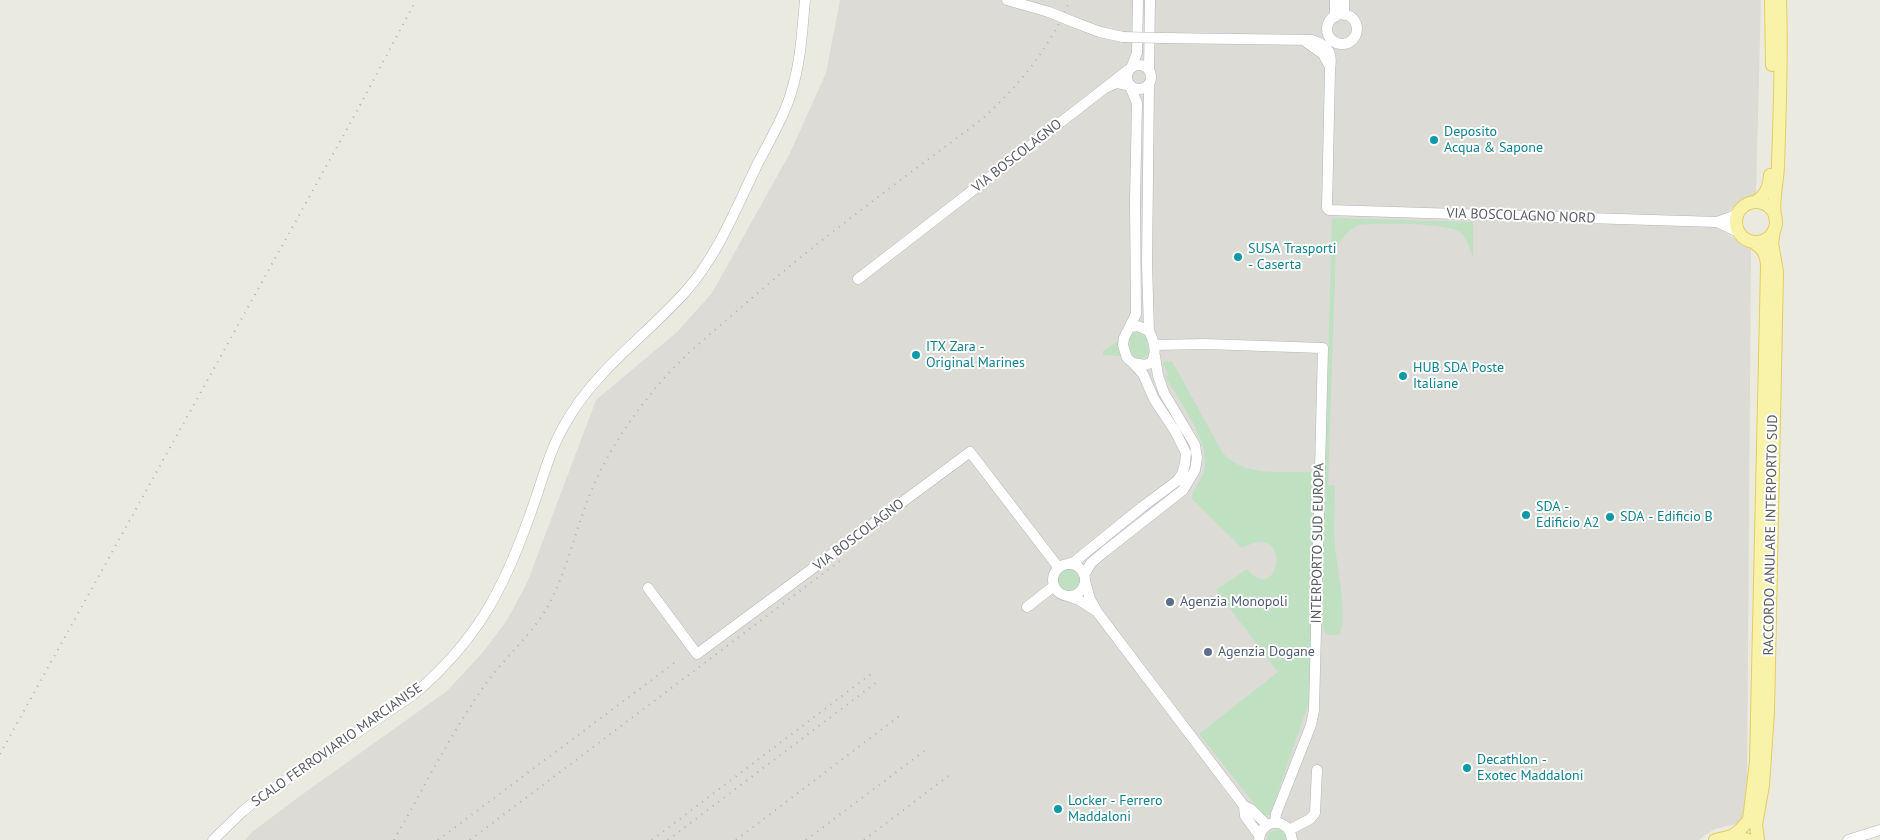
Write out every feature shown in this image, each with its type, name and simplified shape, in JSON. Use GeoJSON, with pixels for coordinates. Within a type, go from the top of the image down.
{"type":"FeatureCollection","features":[{"type":"Feature","properties":{"kind":"main road"},"geometry":{"type":"LineString","coordinates":[[1738,232],[1736,219],[1738,213],[1748,204],[1755,202],[1766,193],[1770,177],[1771,0]]}},
{"type":"Feature","properties":{"kind":"main road","name":"RACCORDO ANULARE INTERPORTO SUD"},"geometry":{"type":"LineString","coordinates":[[1758,840],[1756,825],[1763,785],[1768,712],[1776,282],[1772,243],[1778,172],[1781,63],[1780,0]]}},
{"type":"Feature","properties":{"kind":"main road"},"geometry":{"type":"LineString","coordinates":[[1753,242],[1766,240],[1775,224],[1767,206],[1755,202]]}},
{"type":"Feature","properties":{"kind":"main road","name":"RACCORDO ANULARE INTERPORTO SUD"},"geometry":{"type":"LineString","coordinates":[[1732,836],[1739,832],[1749,820],[1756,762],[1767,268],[1767,258],[1764,252],[1753,242],[1742,237],[1738,232]]}},
{"type":"Feature","properties":{"kind":"main road"},"geometry":{"type":"LineString","coordinates":[[1715,840],[1732,836],[1749,840]]}},
{"type":"Feature","properties":{"kind":"street","name":"SCALO FERROVIARIO MARCIANISE"},"geometry":{"type":"LineString","coordinates":[[213,840],[258,798],[413,695],[435,676],[479,625],[511,565],[549,458],[572,412],[621,352],[686,291],[707,262],[723,234],[791,95],[801,57],[805,0]]}},
{"type":"Feature","properties":{"kind":"street","name":"VIA BOSCOLAGNO NORD"},"geometry":{"type":"LineString","coordinates":[[1007,0],[1049,12],[1100,32],[1123,37],[1303,40],[1323,54],[1330,68],[1326,208],[1331,210],[1717,222],[1738,213]]}},
{"type":"Feature","properties":{"kind":"street"},"geometry":{"type":"LineString","coordinates":[[1098,614],[1088,605],[1058,592],[1054,586],[1054,574],[1063,566],[1074,562],[1177,481],[1186,464],[1186,453],[1175,431],[1154,399],[1143,374],[1127,358],[1123,345],[1124,338],[1136,314],[1134,201],[1137,103],[1126,78],[1137,53],[1138,0]]}},
{"type":"Feature","properties":{"kind":"street"},"geometry":{"type":"LineString","coordinates":[[1068,596],[1077,594],[1084,586],[1084,578],[1091,563],[1182,490],[1195,470],[1197,458],[1195,445],[1164,393],[1158,376],[1150,331],[1147,264],[1149,84],[1151,76],[1149,71],[1150,0]]}},
{"type":"Feature","properties":{"kind":"street"},"geometry":{"type":"LineString","coordinates":[[1335,0],[1339,16],[1344,0]]}},
{"type":"Feature","properties":{"kind":"street"},"geometry":{"type":"LineString","coordinates":[[1130,69],[1142,65],[1149,71]]}},
{"type":"Feature","properties":{"kind":"street","name":"VIA BOSCOLAGNO"},"geometry":{"type":"LineString","coordinates":[[858,279],[1130,69]]}},
{"type":"Feature","properties":{"kind":"street"},"geometry":{"type":"LineString","coordinates":[[1105,88],[1117,83],[1142,89],[1149,84]]}},
{"type":"Feature","properties":{"kind":"street","name":"VIA BOSCOLAGNO NORD"},"geometry":{"type":"LineString","coordinates":[[1717,222],[1738,232]]}},
{"type":"Feature","properties":{"kind":"street"},"geometry":{"type":"LineString","coordinates":[[1131,327],[1138,326],[1150,331]]}},
{"type":"Feature","properties":{"kind":"street","name":"INTERPORTO SUD EUROPA"},"geometry":{"type":"LineString","coordinates":[[1154,350],[1205,344],[1323,348],[1314,710],[1311,725],[1271,824]]}},
{"type":"Feature","properties":{"kind":"street"},"geometry":{"type":"LineString","coordinates":[[1133,363],[1145,365],[1151,363],[1154,350]]}},
{"type":"Feature","properties":{"kind":"street","name":"VIA BOSCOLAGNO"},"geometry":{"type":"LineString","coordinates":[[648,588],[697,654],[970,452],[1063,566],[1077,567],[1084,578]]}},
{"type":"Feature","properties":{"kind":"street"},"geometry":{"type":"LineString","coordinates":[[1084,578],[1090,599],[1098,614],[1244,806],[1271,824],[1286,826],[1291,835],[1315,813],[1316,770]]}},
{"type":"Feature","properties":{"kind":"street"},"geometry":{"type":"LineString","coordinates":[[1027,607],[1054,586]]}},
{"type":"Feature","properties":{"kind":"street"},"geometry":{"type":"LineString","coordinates":[[1244,806],[1245,816],[1259,838]]}},
{"type":"Feature","properties":{"kind":"street"},"geometry":{"type":"LineString","coordinates":[[1259,838],[1261,830],[1271,824]]}},
{"type":"Feature","properties":{"kind":"street"},"geometry":{"type":"LineString","coordinates":[[1848,840],[1880,830]]}},
{"type":"Feature","properties":{"kind":"shaded area"},"geometry":{"type":"Polygon","coordinates":[[[840,0],[1761,0],[1756,194],[1719,217],[1718,228],[1751,249],[1747,787],[1743,819],[1736,824],[1715,829],[1699,840],[245,840],[252,832],[300,796],[447,691],[484,651],[507,620],[527,583],[596,400],[677,332],[712,293],[790,153],[826,73],[840,0]]]}},
{"type":"Feature","properties":{"kind":"green space"},"geometry":{"type":"Polygon","coordinates":[[[1332,218],[1473,222],[1473,257],[1467,241],[1461,233],[1454,229],[1412,224],[1359,225],[1346,235],[1336,249],[1328,485],[1335,486],[1334,537],[1343,617],[1339,635],[1328,635],[1324,631],[1321,613],[1332,218]]]}},
{"type":"Feature","properties":{"kind":"green space"},"geometry":{"type":"Polygon","coordinates":[[[1139,331],[1146,338],[1149,353],[1145,358],[1138,359],[1130,354],[1129,343],[1131,334],[1139,331]]]}},
{"type":"Feature","properties":{"kind":"green space"},"geometry":{"type":"Polygon","coordinates":[[[1120,339],[1121,356],[1103,355],[1103,351],[1120,339]]]}},
{"type":"Feature","properties":{"kind":"green space"},"geometry":{"type":"Polygon","coordinates":[[[1172,361],[1221,450],[1229,459],[1239,465],[1263,471],[1314,472],[1310,699],[1270,815],[1264,816],[1199,734],[1278,672],[1216,590],[1247,569],[1257,578],[1266,579],[1272,575],[1276,567],[1276,558],[1274,549],[1268,543],[1257,542],[1242,548],[1192,499],[1192,495],[1204,472],[1205,456],[1197,432],[1185,408],[1165,376],[1168,375],[1165,367],[1163,367],[1163,362],[1172,361]]]}},
{"type":"Feature","properties":{"kind":"green space"},"geometry":{"type":"Polygon","coordinates":[[[1068,569],[1076,572],[1079,580],[1076,588],[1068,591],[1060,588],[1057,580],[1060,572],[1068,569]]]}},
{"type":"Feature","properties":{"kind":"green space"},"geometry":{"type":"Polygon","coordinates":[[[1278,829],[1284,832],[1286,840],[1266,840],[1269,832],[1278,829]]]}},
{"type":"Feature","properties":{"kind":"railway"},"geometry":{"type":"LineString","coordinates":[[0,754],[358,109],[416,0]]}},
{"type":"Feature","properties":{"kind":"railway"},"geometry":{"type":"LineString","coordinates":[[394,840],[468,710],[488,681],[533,629],[548,606],[563,572],[596,480],[622,433],[654,390],[694,349],[796,261],[981,120],[995,107],[1021,80],[1043,50],[1062,18],[1070,0]]}},
{"type":"Feature","properties":{"kind":"railway"},"geometry":{"type":"LineString","coordinates":[[470,840],[841,560]]}},
{"type":"Feature","properties":{"kind":"railway"},"geometry":{"type":"LineString","coordinates":[[438,840],[677,661]]}},
{"type":"Feature","properties":{"kind":"railway"},"geometry":{"type":"LineString","coordinates":[[652,840],[871,674]]}},
{"type":"Feature","properties":{"kind":"railway"},"geometry":{"type":"LineString","coordinates":[[668,840],[877,682]]}},
{"type":"Feature","properties":{"kind":"railway"},"geometry":{"type":"LineString","coordinates":[[736,840],[902,714]]}},
{"type":"Feature","properties":{"kind":"railway"},"geometry":{"type":"LineString","coordinates":[[806,840],[927,749]]}},
{"type":"Feature","properties":{"kind":"railway"},"geometry":{"type":"LineString","coordinates":[[864,840],[951,774]]}},
{"type":"Feature","properties":{"kind":"place","name":"Deposito Acqua & Sapone"},"geometry":{"type":"Point","coordinates":[1434,140]}},
{"type":"Feature","properties":{"kind":"place","name":"SUSA Trasporti - Caserta"},"geometry":{"type":"Point","coordinates":[1238,257]}},
{"type":"Feature","properties":{"kind":"place","name":"ITX Zara - Original Marines"},"geometry":{"type":"Point","coordinates":[916,355]}},
{"type":"Feature","properties":{"kind":"place","name":"HUB SDA Poste Italiane"},"geometry":{"type":"Point","coordinates":[1403,376]}},
{"type":"Feature","properties":{"kind":"place","name":"SDA - Edificio A2"},"geometry":{"type":"Point","coordinates":[1526,515]}},
{"type":"Feature","properties":{"kind":"place","name":"SDA - Edificio B"},"geometry":{"type":"Point","coordinates":[1610,517]}},
{"type":"Feature","properties":{"kind":"place","name":"Agenzia Monopoli"},"geometry":{"type":"Point","coordinates":[1170,602]}},
{"type":"Feature","properties":{"kind":"place","name":"Agenzia Dogane"},"geometry":{"type":"Point","coordinates":[1208,652]}},
{"type":"Feature","properties":{"kind":"place","name":"Decathlon - Exotec Maddaloni"},"geometry":{"type":"Point","coordinates":[1467,768]}},
{"type":"Feature","properties":{"kind":"place","name":"Locker - Ferrero Maddaloni"},"geometry":{"type":"Point","coordinates":[1058,809]}}]}
